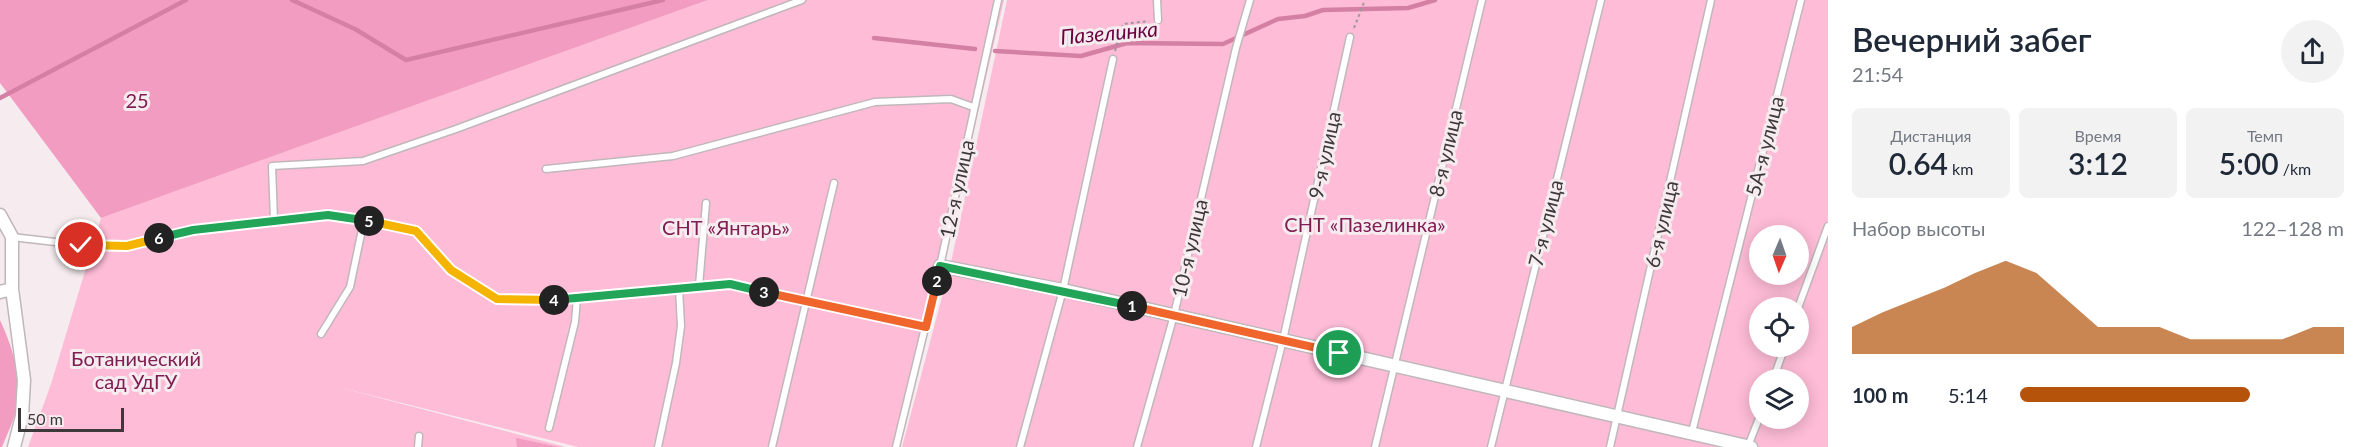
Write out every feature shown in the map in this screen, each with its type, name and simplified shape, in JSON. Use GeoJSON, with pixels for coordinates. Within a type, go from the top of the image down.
{"type":"FeatureCollection","features":[{"type":"Feature","properties":{"kind":"street"},"geometry":{"type":"LineString","coordinates":[[0,215],[12,237],[6,291],[24,380],[22,416],[14,447]]}},
{"type":"Feature","properties":{"kind":"street"},"geometry":{"type":"LineString","coordinates":[[940,266],[1063,290],[1617,417],[1692,432],[1749,447]]}},
{"type":"Feature","properties":{"kind":"lane"},"geometry":{"type":"LineString","coordinates":[[274,220],[272,166],[363,161],[456,129],[802,0]]}},
{"type":"Feature","properties":{"kind":"lane","name":"12-я улица"},"geometry":{"type":"LineString","coordinates":[[896,447],[940,266],[998,0]]}},
{"type":"Feature","properties":{"kind":"lane"},"geometry":{"type":"LineString","coordinates":[[1157,0],[1158,20]]}},
{"type":"Feature","properties":{"kind":"lane","name":"10-я улица"},"geometry":{"type":"LineString","coordinates":[[1137,447],[1174,315],[1236,48],[1250,0]]}},
{"type":"Feature","properties":{"kind":"lane","name":"8-я улица"},"geometry":{"type":"LineString","coordinates":[[1375,447],[1482,0]]}},
{"type":"Feature","properties":{"kind":"lane","name":"7-я улица"},"geometry":{"type":"LineString","coordinates":[[1491,447],[1600,0]]}},
{"type":"Feature","properties":{"kind":"lane","name":"6-я улица"},"geometry":{"type":"LineString","coordinates":[[1610,447],[1712,0]]}},
{"type":"Feature","properties":{"kind":"lane","name":"5А-я улица"},"geometry":{"type":"LineString","coordinates":[[1692,432],[1801,0]]}},
{"type":"Feature","properties":{"kind":"lane","name":"9-я улица"},"geometry":{"type":"LineString","coordinates":[[1256,447],[1283,340],[1350,38]]}},
{"type":"Feature","properties":{"kind":"lane"},"geometry":{"type":"LineString","coordinates":[[1020,447],[1063,290],[1113,59]]}},
{"type":"Feature","properties":{"kind":"lane"},"geometry":{"type":"LineString","coordinates":[[546,169],[673,156],[874,102],[951,99],[974,107]]}},
{"type":"Feature","properties":{"kind":"lane"},"geometry":{"type":"LineString","coordinates":[[772,447],[808,302],[834,183]]}},
{"type":"Feature","properties":{"kind":"lane"},"geometry":{"type":"LineString","coordinates":[[699,286],[706,203]]}},
{"type":"Feature","properties":{"kind":"lane"},"geometry":{"type":"LineString","coordinates":[[12,237],[81,245],[127,246],[193,230],[328,215],[416,231],[451,270],[497,299],[546,301],[730,284],[926,327]]}},
{"type":"Feature","properties":{"kind":"lane"},"geometry":{"type":"LineString","coordinates":[[321,334],[350,287],[364,220]]}},
{"type":"Feature","properties":{"kind":"lane"},"geometry":{"type":"LineString","coordinates":[[1802,297],[1828,226]]}},
{"type":"Feature","properties":{"kind":"lane"},"geometry":{"type":"LineString","coordinates":[[658,447],[676,363],[681,326],[679,288]]}},
{"type":"Feature","properties":{"kind":"lane"},"geometry":{"type":"LineString","coordinates":[[549,428],[575,322],[577,298]]}},
{"type":"Feature","properties":{"kind":"lane"},"geometry":{"type":"LineString","coordinates":[[1749,447],[1755,429]]}},
{"type":"Feature","properties":{"kind":"lane"},"geometry":{"type":"LineString","coordinates":[[418,447],[419,436]]}},
{"type":"Feature","properties":{"kind":"path"},"geometry":{"type":"LineString","coordinates":[[1358,17],[1365,0]]}},
{"type":"Feature","properties":{"kind":"path"},"geometry":{"type":"LineString","coordinates":[[1119,40],[1123,24],[1158,20]]}},
{"type":"Feature","properties":{"kind":"green space","name":"25"},"geometry":{"type":"Polygon","coordinates":[[[0,0],[708,0],[101,218],[0,83],[0,0]]]}},
{"type":"Feature","properties":{"kind":"green space","name":"СНТ «Янтарь»"},"geometry":{"type":"Polygon","coordinates":[[[708,0],[1004,0],[900,447],[578,447],[334,386],[566,447],[28,447],[51,384],[101,218],[708,0]]]}},
{"type":"Feature","properties":{"kind":"green space","name":"СНТ «Пазелинка»"},"geometry":{"type":"Polygon","coordinates":[[[1007,0],[1828,0],[1828,447],[902,447],[950,267],[1007,0]]]}},
{"type":"Feature","properties":{"kind":"green space"},"geometry":{"type":"Polygon","coordinates":[[[0,320],[13,355],[19,393],[15,414],[2,447],[0,447],[0,320]]]}},
{"type":"Feature","properties":{"kind":"green space"},"geometry":{"type":"Polygon","coordinates":[[[516,438],[559,447],[517,447],[516,438]]]}},
{"type":"Feature","properties":{"kind":"waterway"},"geometry":{"type":"LineString","coordinates":[[0,98],[186,0]]}},
{"type":"Feature","properties":{"kind":"waterway","name":"Пазелинка"},"geometry":{"type":"LineString","coordinates":[[292,0],[355,29],[406,60],[663,0]]}},
{"type":"Feature","properties":{"kind":"waterway","name":"Пазелинка"},"geometry":{"type":"LineString","coordinates":[[995,51],[1081,56],[1127,43],[1223,44],[1278,19],[1305,16],[1323,10],[1408,8],[1435,0]]}},
{"type":"Feature","properties":{"kind":"waterway","name":"Пазелинка"},"geometry":{"type":"LineString","coordinates":[[874,38],[975,49]]}},
{"type":"Feature","properties":{"kind":"route"},"geometry":{"type":"LineString","coordinates":[[81,245],[127,246],[193,230],[328,215],[416,231],[451,270],[497,299],[546,301],[730,284],[926,327],[940,266],[1063,290],[1339,353]]}},
{"type":"Feature","properties":{"kind":"park label","name":"Ботанический сад УдГУ"},"geometry":{"type":"Point","coordinates":[136,370]}}]}
